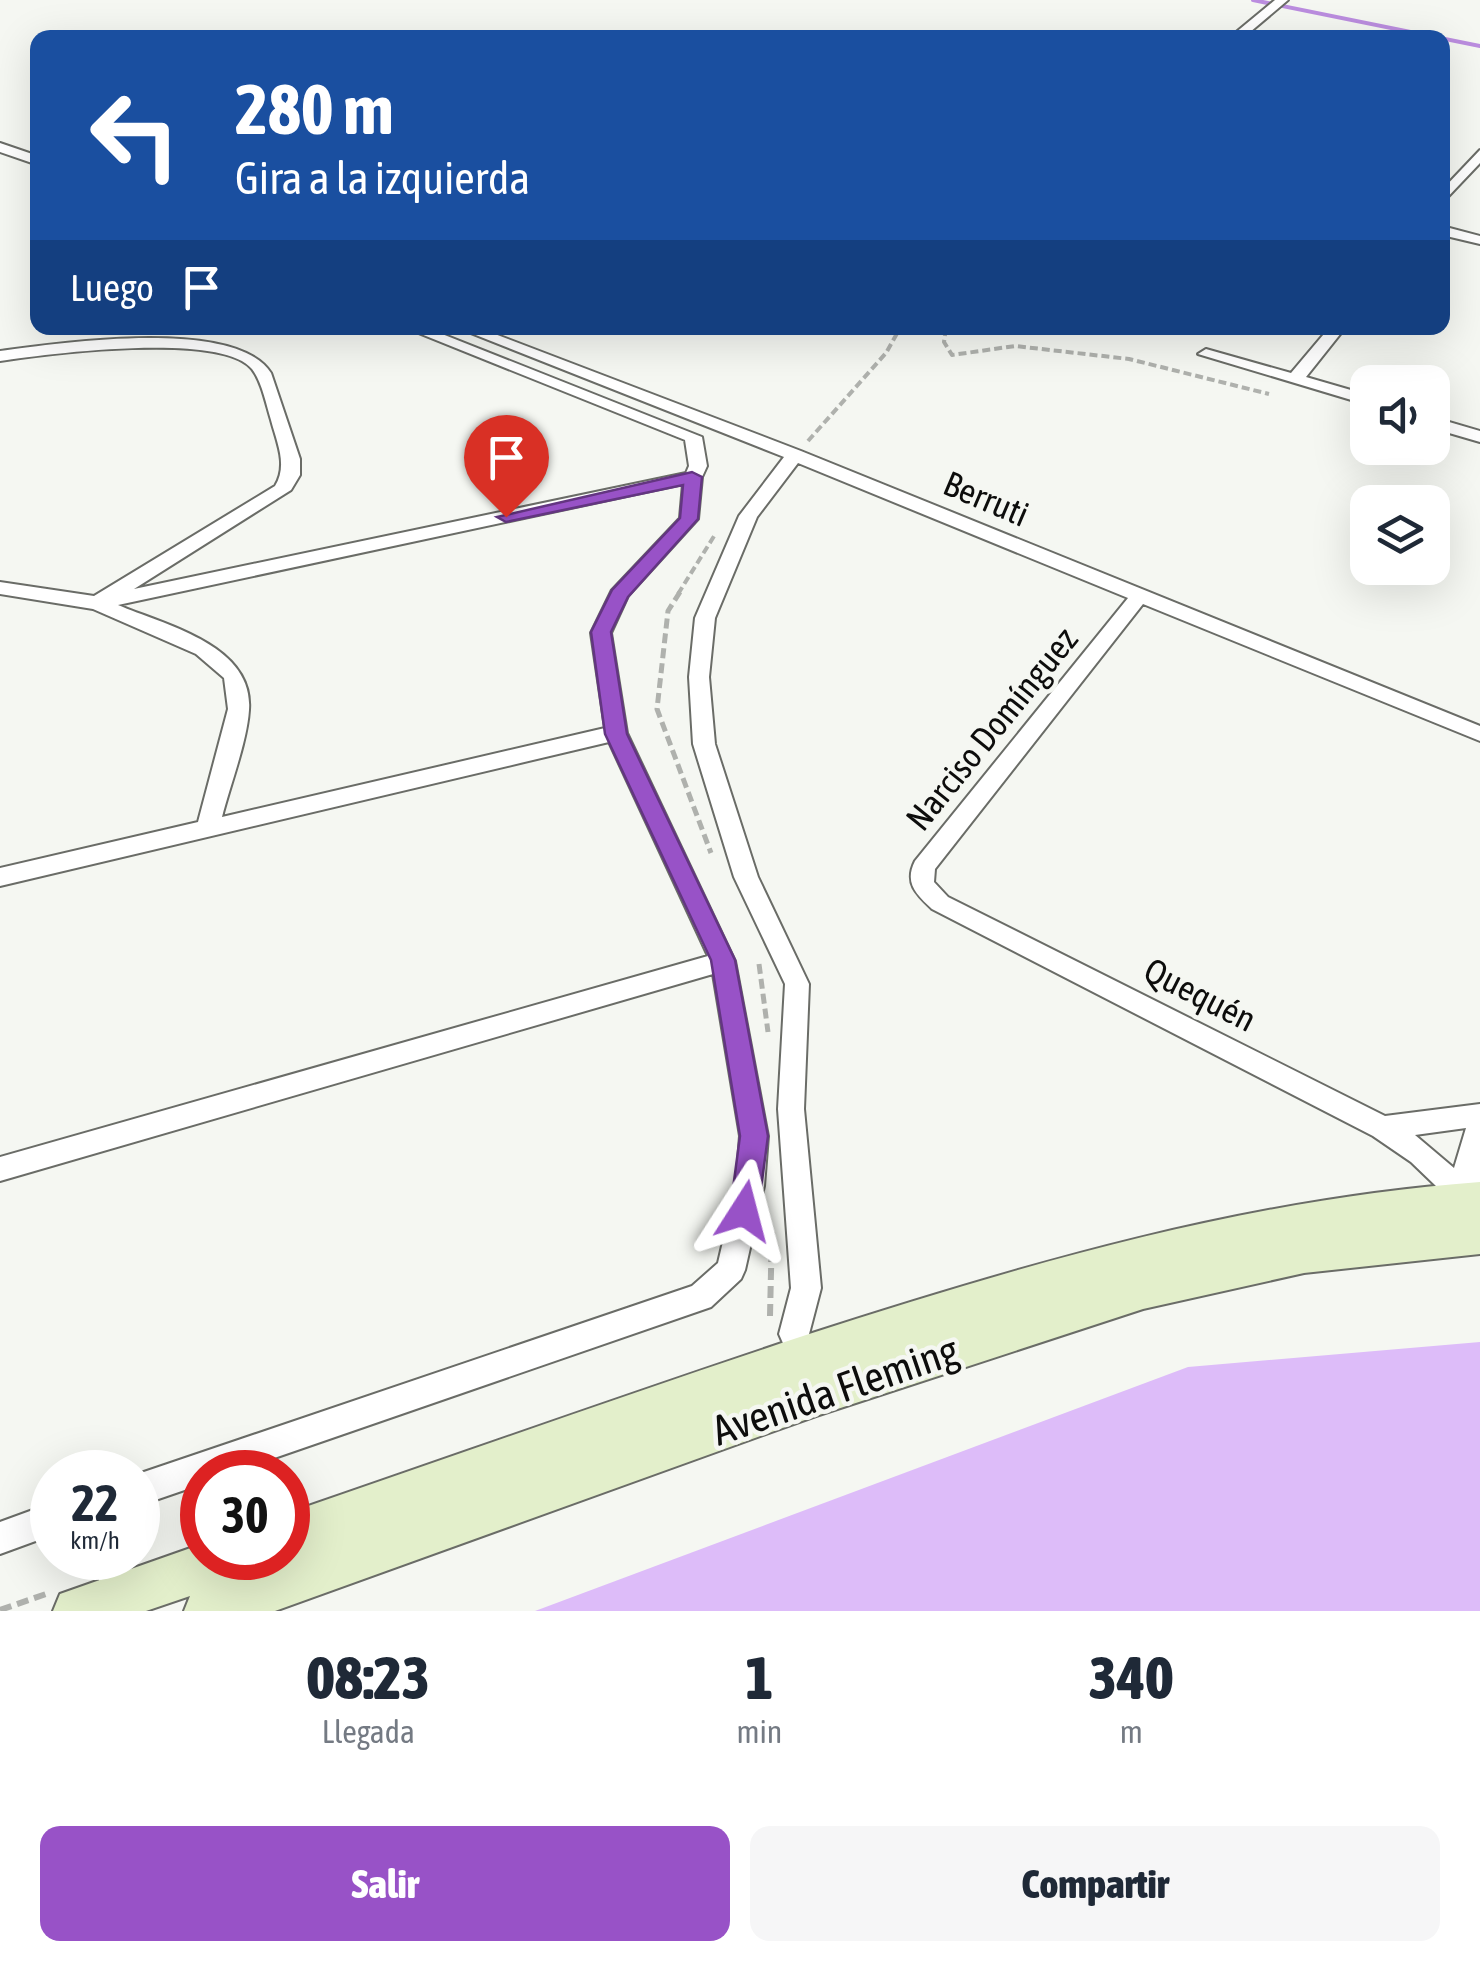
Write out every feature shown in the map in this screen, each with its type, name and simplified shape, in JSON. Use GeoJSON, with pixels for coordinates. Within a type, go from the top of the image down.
{"type":"FeatureCollection","features":[{"type":"Feature","properties":{"kind":"main road","name":"Avenida Fleming"},"geometry":{"type":"LineString","coordinates":[[310,1529],[804,1356],[1160,1247],[1289,1220],[1477,1212]]}},
{"type":"Feature","properties":{"kind":"main road","name":"Avenida Fleming"},"geometry":{"type":"LineString","coordinates":[[208,1611],[816,1394],[1143,1290],[1477,1212]]}},
{"type":"Feature","properties":{"kind":"main road"},"geometry":{"type":"LineString","coordinates":[[97,1590],[180,1570]]}},
{"type":"Feature","properties":{"kind":"street"},"geometry":{"type":"LineString","coordinates":[[1244,30],[1282,0]]}},
{"type":"Feature","properties":{"kind":"street"},"geometry":{"type":"LineString","coordinates":[[0,146],[30,158]]}},
{"type":"Feature","properties":{"kind":"street"},"geometry":{"type":"LineString","coordinates":[[1450,190],[1480,154]]}},
{"type":"Feature","properties":{"kind":"street"},"geometry":{"type":"LineString","coordinates":[[1450,232],[1480,240]]}},
{"type":"Feature","properties":{"kind":"street"},"geometry":{"type":"LineString","coordinates":[[89,343],[101,335]]}},
{"type":"Feature","properties":{"kind":"street"},"geometry":{"type":"LineString","coordinates":[[160,1482],[701,1297],[731,1270],[750,1186],[754,1136],[723,960],[616,734],[601,632],[620,594],[689,519],[692,477],[698,466],[693,437],[432,335]]}},
{"type":"Feature","properties":{"kind":"street","name":"Berruti"},"geometry":{"type":"LineString","coordinates":[[484,335],[795,455],[1138,598],[1480,734]]}},
{"type":"Feature","properties":{"kind":"street"},"geometry":{"type":"LineString","coordinates":[[1297,377],[1331,335]]}},
{"type":"Feature","properties":{"kind":"street"},"geometry":{"type":"LineString","coordinates":[[0,356],[89,343],[241,352],[258,365],[292,459],[282,490],[97,604]]}},
{"type":"Feature","properties":{"kind":"street"},"geometry":{"type":"LineString","coordinates":[[1206,354],[1350,394]]}},
{"type":"Feature","properties":{"kind":"street"},"geometry":{"type":"LineString","coordinates":[[1450,428],[1480,437]]}},
{"type":"Feature","properties":{"kind":"street"},"geometry":{"type":"LineString","coordinates":[[795,455],[748,516],[705,618],[698,677],[704,744],[746,876],[797,984],[791,1109],[806,1288],[794,1334],[804,1356]]}},
{"type":"Feature","properties":{"kind":"street"},"geometry":{"type":"LineString","coordinates":[[97,604],[692,477]]}},
{"type":"Feature","properties":{"kind":"street"},"geometry":{"type":"LineString","coordinates":[[0,588],[97,604],[203,648],[234,676],[239,709],[208,826]]}},
{"type":"Feature","properties":{"kind":"street","name":"Narciso Domínguez"},"geometry":{"type":"LineString","coordinates":[[940,902],[922,885],[923,867],[1138,598]]}},
{"type":"Feature","properties":{"kind":"street"},"geometry":{"type":"LineString","coordinates":[[0,878],[208,826],[616,734]]}},
{"type":"Feature","properties":{"kind":"street","name":"Quequén"},"geometry":{"type":"LineString","coordinates":[[940,902],[1383,1128],[1421,1154],[1477,1212]]}},
{"type":"Feature","properties":{"kind":"street"},"geometry":{"type":"LineString","coordinates":[[0,1169],[723,960]]}},
{"type":"Feature","properties":{"kind":"street"},"geometry":{"type":"LineString","coordinates":[[1383,1128],[1480,1115]]}},
{"type":"Feature","properties":{"kind":"street"},"geometry":{"type":"LineString","coordinates":[[1477,1212],[1468,1168],[1480,1126]]}},
{"type":"Feature","properties":{"kind":"street"},"geometry":{"type":"LineString","coordinates":[[0,1538],[30,1528]]}},
{"type":"Feature","properties":{"kind":"path"},"geometry":{"type":"LineString","coordinates":[[795,455],[886,354],[896,335]]}},
{"type":"Feature","properties":{"kind":"path"},"geometry":{"type":"LineString","coordinates":[[945,335],[944,342],[952,355],[1015,346],[1129,360],[1269,394]]}},
{"type":"Feature","properties":{"kind":"shaded area"},"geometry":{"type":"Polygon","coordinates":[[[1480,1342],[1480,1611],[535,1611],[1188,1367],[1480,1342]]]}},
{"type":"Feature","properties":{"kind":"waterway"},"geometry":{"type":"LineString","coordinates":[[1253,0],[1401,30]]}},
{"type":"Feature","properties":{"kind":"waterway"},"geometry":{"type":"LineString","coordinates":[[1450,40],[1480,46]]}},
{"type":"Feature","properties":{"kind":"route"},"geometry":{"type":"LineString","coordinates":[[506,517],[692,477],[693,508],[689,519],[637,572],[609,611],[601,632],[616,734],[723,960],[754,1136],[744,1211]]}}]}
